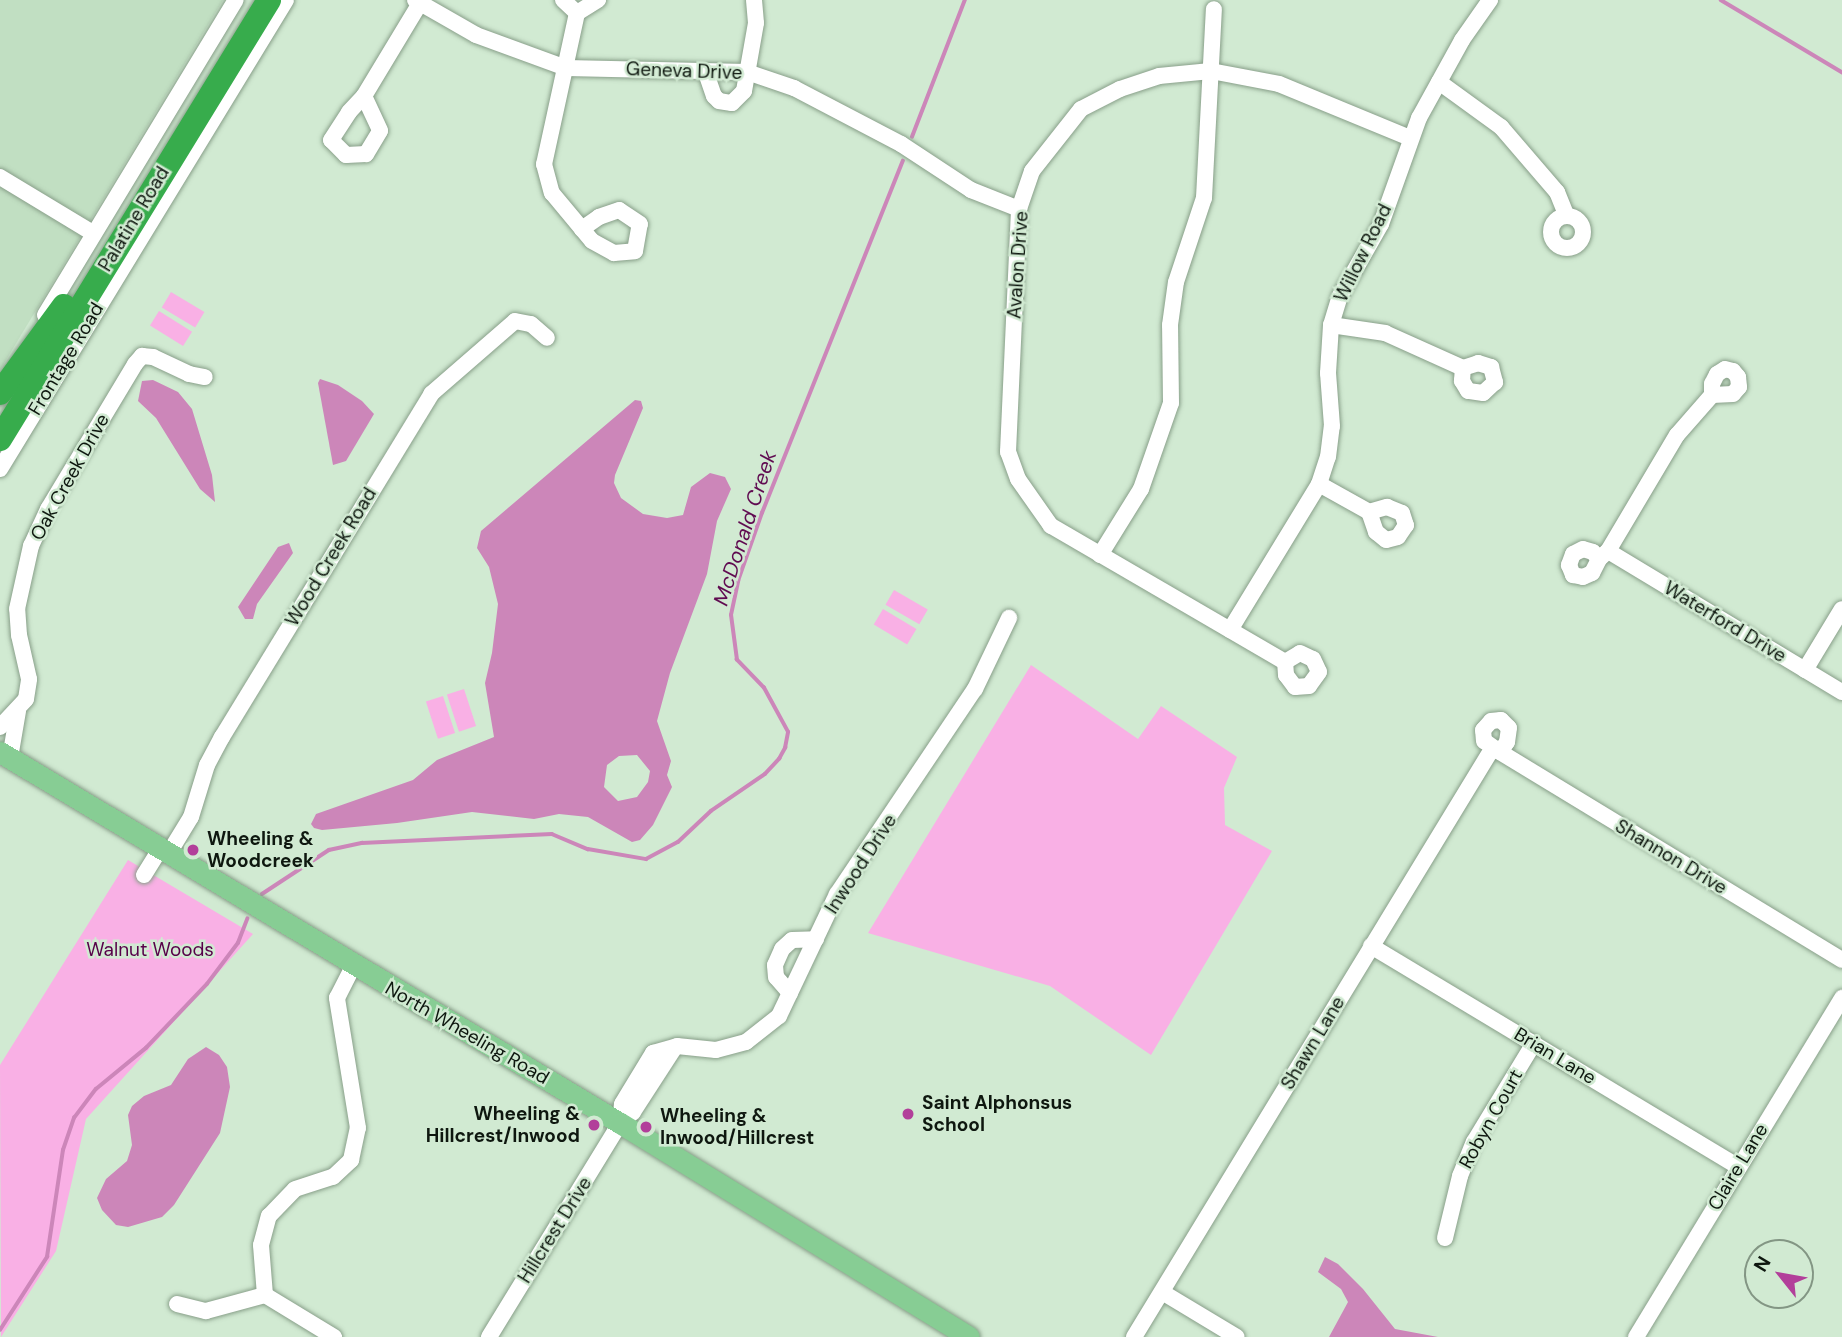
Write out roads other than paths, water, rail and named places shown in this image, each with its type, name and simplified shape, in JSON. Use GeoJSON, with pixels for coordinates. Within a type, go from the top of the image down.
{"type":"FeatureCollection","features":[{"type":"Feature","properties":{"kind":"highway","name":"Palatine Road"},"geometry":{"type":"LineString","coordinates":[[0,415],[252,0]]}},
{"type":"Feature","properties":{"kind":"highway","name":"Palatine Road"},"geometry":{"type":"LineString","coordinates":[[0,439],[269,0]]}},
{"type":"Feature","properties":{"kind":"highway"},"geometry":{"type":"LineString","coordinates":[[0,392],[73,295]]}},
{"type":"Feature","properties":{"kind":"main road","name":"North Wheeling Road"},"geometry":{"type":"LineString","coordinates":[[5,755],[620,1123],[970,1337]]}},
{"type":"Feature","properties":{"kind":"street","name":"Frontage Road"},"geometry":{"type":"LineString","coordinates":[[0,392],[93,233],[236,0]]}},
{"type":"Feature","properties":{"kind":"street","name":"Frontage Road"},"geometry":{"type":"LineString","coordinates":[[0,469],[286,0]]}},
{"type":"Feature","properties":{"kind":"street"},"geometry":{"type":"LineString","coordinates":[[563,0],[577,13]]}},
{"type":"Feature","properties":{"kind":"street"},"geometry":{"type":"LineString","coordinates":[[582,229],[598,217],[619,210],[639,224],[635,251],[614,253],[592,241],[582,229],[552,193],[544,164],[577,13],[598,0]]}},
{"type":"Feature","properties":{"kind":"street"},"geometry":{"type":"LineString","coordinates":[[706,73],[714,96],[725,103],[732,103],[744,91],[756,23],[754,0]]}},
{"type":"Feature","properties":{"kind":"street","name":"Willow Road"},"geometry":{"type":"LineString","coordinates":[[1230,630],[1319,484],[1328,457],[1332,426],[1328,373],[1331,325],[1340,296],[1381,224],[1410,138],[1462,40],[1490,0]]}},
{"type":"Feature","properties":{"kind":"street"},"geometry":{"type":"LineString","coordinates":[[364,96],[380,131],[366,154],[346,155],[331,140],[349,112],[364,96],[417,2]]}},
{"type":"Feature","properties":{"kind":"street","name":"Geneva Drive"},"geometry":{"type":"LineString","coordinates":[[417,2],[476,35],[566,68],[747,72],[794,88],[901,144],[971,190],[1019,209]]}},
{"type":"Feature","properties":{"kind":"street"},"geometry":{"type":"LineString","coordinates":[[1100,555],[1141,489],[1171,403],[1170,325],[1176,282],[1204,198],[1214,3]]}},
{"type":"Feature","properties":{"kind":"street","name":"Avalon Drive"},"geometry":{"type":"LineString","coordinates":[[1285,662],[1051,526],[1018,479],[1008,452],[1019,209],[1032,171],[1081,109],[1121,89],[1159,76],[1210,71],[1279,84],[1410,138]]}},
{"type":"Feature","properties":{"kind":"street"},"geometry":{"type":"LineString","coordinates":[[1439,82],[1501,127],[1557,192],[1566,214]]}},
{"type":"Feature","properties":{"kind":"street"},"geometry":{"type":"LineString","coordinates":[[0,177],[93,233]]}},
{"type":"Feature","properties":{"kind":"street","name":"Wood Creek Road"},"geometry":{"type":"LineString","coordinates":[[165,851],[191,817],[207,765],[222,737],[431,394],[515,321],[531,324],[547,338]]}},
{"type":"Feature","properties":{"kind":"street"},"geometry":{"type":"LineString","coordinates":[[1331,325],[1385,333],[1463,368]]}},
{"type":"Feature","properties":{"kind":"street","name":"Oak Creek Drive"},"geometry":{"type":"LineString","coordinates":[[0,727],[26,699],[29,679],[19,635],[17,609],[31,546],[48,509],[135,363],[142,356],[153,357],[189,374],[205,377]]}},
{"type":"Feature","properties":{"kind":"street","name":"Waterford Drive"},"geometry":{"type":"LineString","coordinates":[[1712,395],[1677,435],[1604,555],[1842,692]]}},
{"type":"Feature","properties":{"kind":"street"},"geometry":{"type":"LineString","coordinates":[[1319,484],[1369,512]]}},
{"type":"Feature","properties":{"kind":"street"},"geometry":{"type":"LineString","coordinates":[[1805,670],[1842,609]]}},
{"type":"Feature","properties":{"kind":"street","name":"Inwood Drive"},"geometry":{"type":"LineString","coordinates":[[620,1123],[622,1104],[653,1053],[665,1047],[716,1050],[746,1042],[779,1016],[837,894],[975,690],[1009,618]]}},
{"type":"Feature","properties":{"kind":"street","name":"Oak Creek Drive"},"geometry":{"type":"LineString","coordinates":[[5,755],[18,710]]}},
{"type":"Feature","properties":{"kind":"street","name":"Shawn Lane"},"geometry":{"type":"LineString","coordinates":[[1134,1337],[1371,946],[1496,750]]}},
{"type":"Feature","properties":{"kind":"street","name":"Shannon Drive"},"geometry":{"type":"LineString","coordinates":[[1496,750],[1842,960]]}},
{"type":"Feature","properties":{"kind":"street"},"geometry":{"type":"LineString","coordinates":[[144,875],[165,851]]}},
{"type":"Feature","properties":{"kind":"street"},"geometry":{"type":"LineString","coordinates":[[790,993],[776,977],[775,965],[782,948],[792,940],[816,939]]}},
{"type":"Feature","properties":{"kind":"street","name":"Brian Lane"},"geometry":{"type":"LineString","coordinates":[[1371,946],[1739,1167]]}},
{"type":"Feature","properties":{"kind":"street"},"geometry":{"type":"LineString","coordinates":[[265,1295],[261,1245],[269,1216],[295,1189],[332,1177],[351,1160],[358,1128],[337,998],[354,966]]}},
{"type":"Feature","properties":{"kind":"street","name":"Claire Lane"},"geometry":{"type":"LineString","coordinates":[[1636,1337],[1842,998]]}},
{"type":"Feature","properties":{"kind":"street","name":"Robyn Court"},"geometry":{"type":"LineString","coordinates":[[1445,1238],[1460,1176],[1474,1142],[1534,1043]]}},
{"type":"Feature","properties":{"kind":"street","name":"Hillcrest Drive"},"geometry":{"type":"LineString","coordinates":[[489,1337],[620,1123]]}},
{"type":"Feature","properties":{"kind":"street"},"geometry":{"type":"LineString","coordinates":[[1162,1292],[1237,1337]]}},
{"type":"Feature","properties":{"kind":"street"},"geometry":{"type":"LineString","coordinates":[[177,1304],[206,1311],[265,1295],[334,1337]]}},
{"type":"Feature","properties":{"kind":"waterway","name":"McDonald Creek"},"geometry":{"type":"LineString","coordinates":[[912,137],[965,0]]}},
{"type":"Feature","properties":{"kind":"waterway","name":"McDonald Creek"},"geometry":{"type":"LineString","coordinates":[[1721,0],[1842,72]]}},
{"type":"Feature","properties":{"kind":"waterway","name":"McDonald Creek"},"geometry":{"type":"LineString","coordinates":[[262,894],[329,850],[362,843],[552,834],[588,849],[646,859],[678,842],[711,811],[765,774],[779,759],[785,748],[788,732],[764,688],[737,660],[731,615],[738,581],[762,513],[903,161]]}},
{"type":"Feature","properties":{"kind":"waterway","name":"McDonald Creek"},"geometry":{"type":"LineString","coordinates":[[0,1330],[47,1257],[63,1150],[74,1118],[96,1089],[146,1048],[207,984],[238,943],[247,919]]}},
{"type":"Feature","properties":{"kind":"place","name":"Wheeling & Woodcreek"},"geometry":{"type":"Point","coordinates":[193,850]}},
{"type":"Feature","properties":{"kind":"place","name":"Saint Alphonsus School"},"geometry":{"type":"Point","coordinates":[908,1114]}},
{"type":"Feature","properties":{"kind":"place","name":"Wheeling & Hillcrest/Inwood"},"geometry":{"type":"Point","coordinates":[594,1125]}},
{"type":"Feature","properties":{"kind":"place","name":"Wheeling & Inwood/Hillcrest"},"geometry":{"type":"Point","coordinates":[646,1127]}},
{"type":"Feature","properties":{"kind":"park label","name":"Walnut Woods"},"geometry":{"type":"Point","coordinates":[150,950]}}]}
